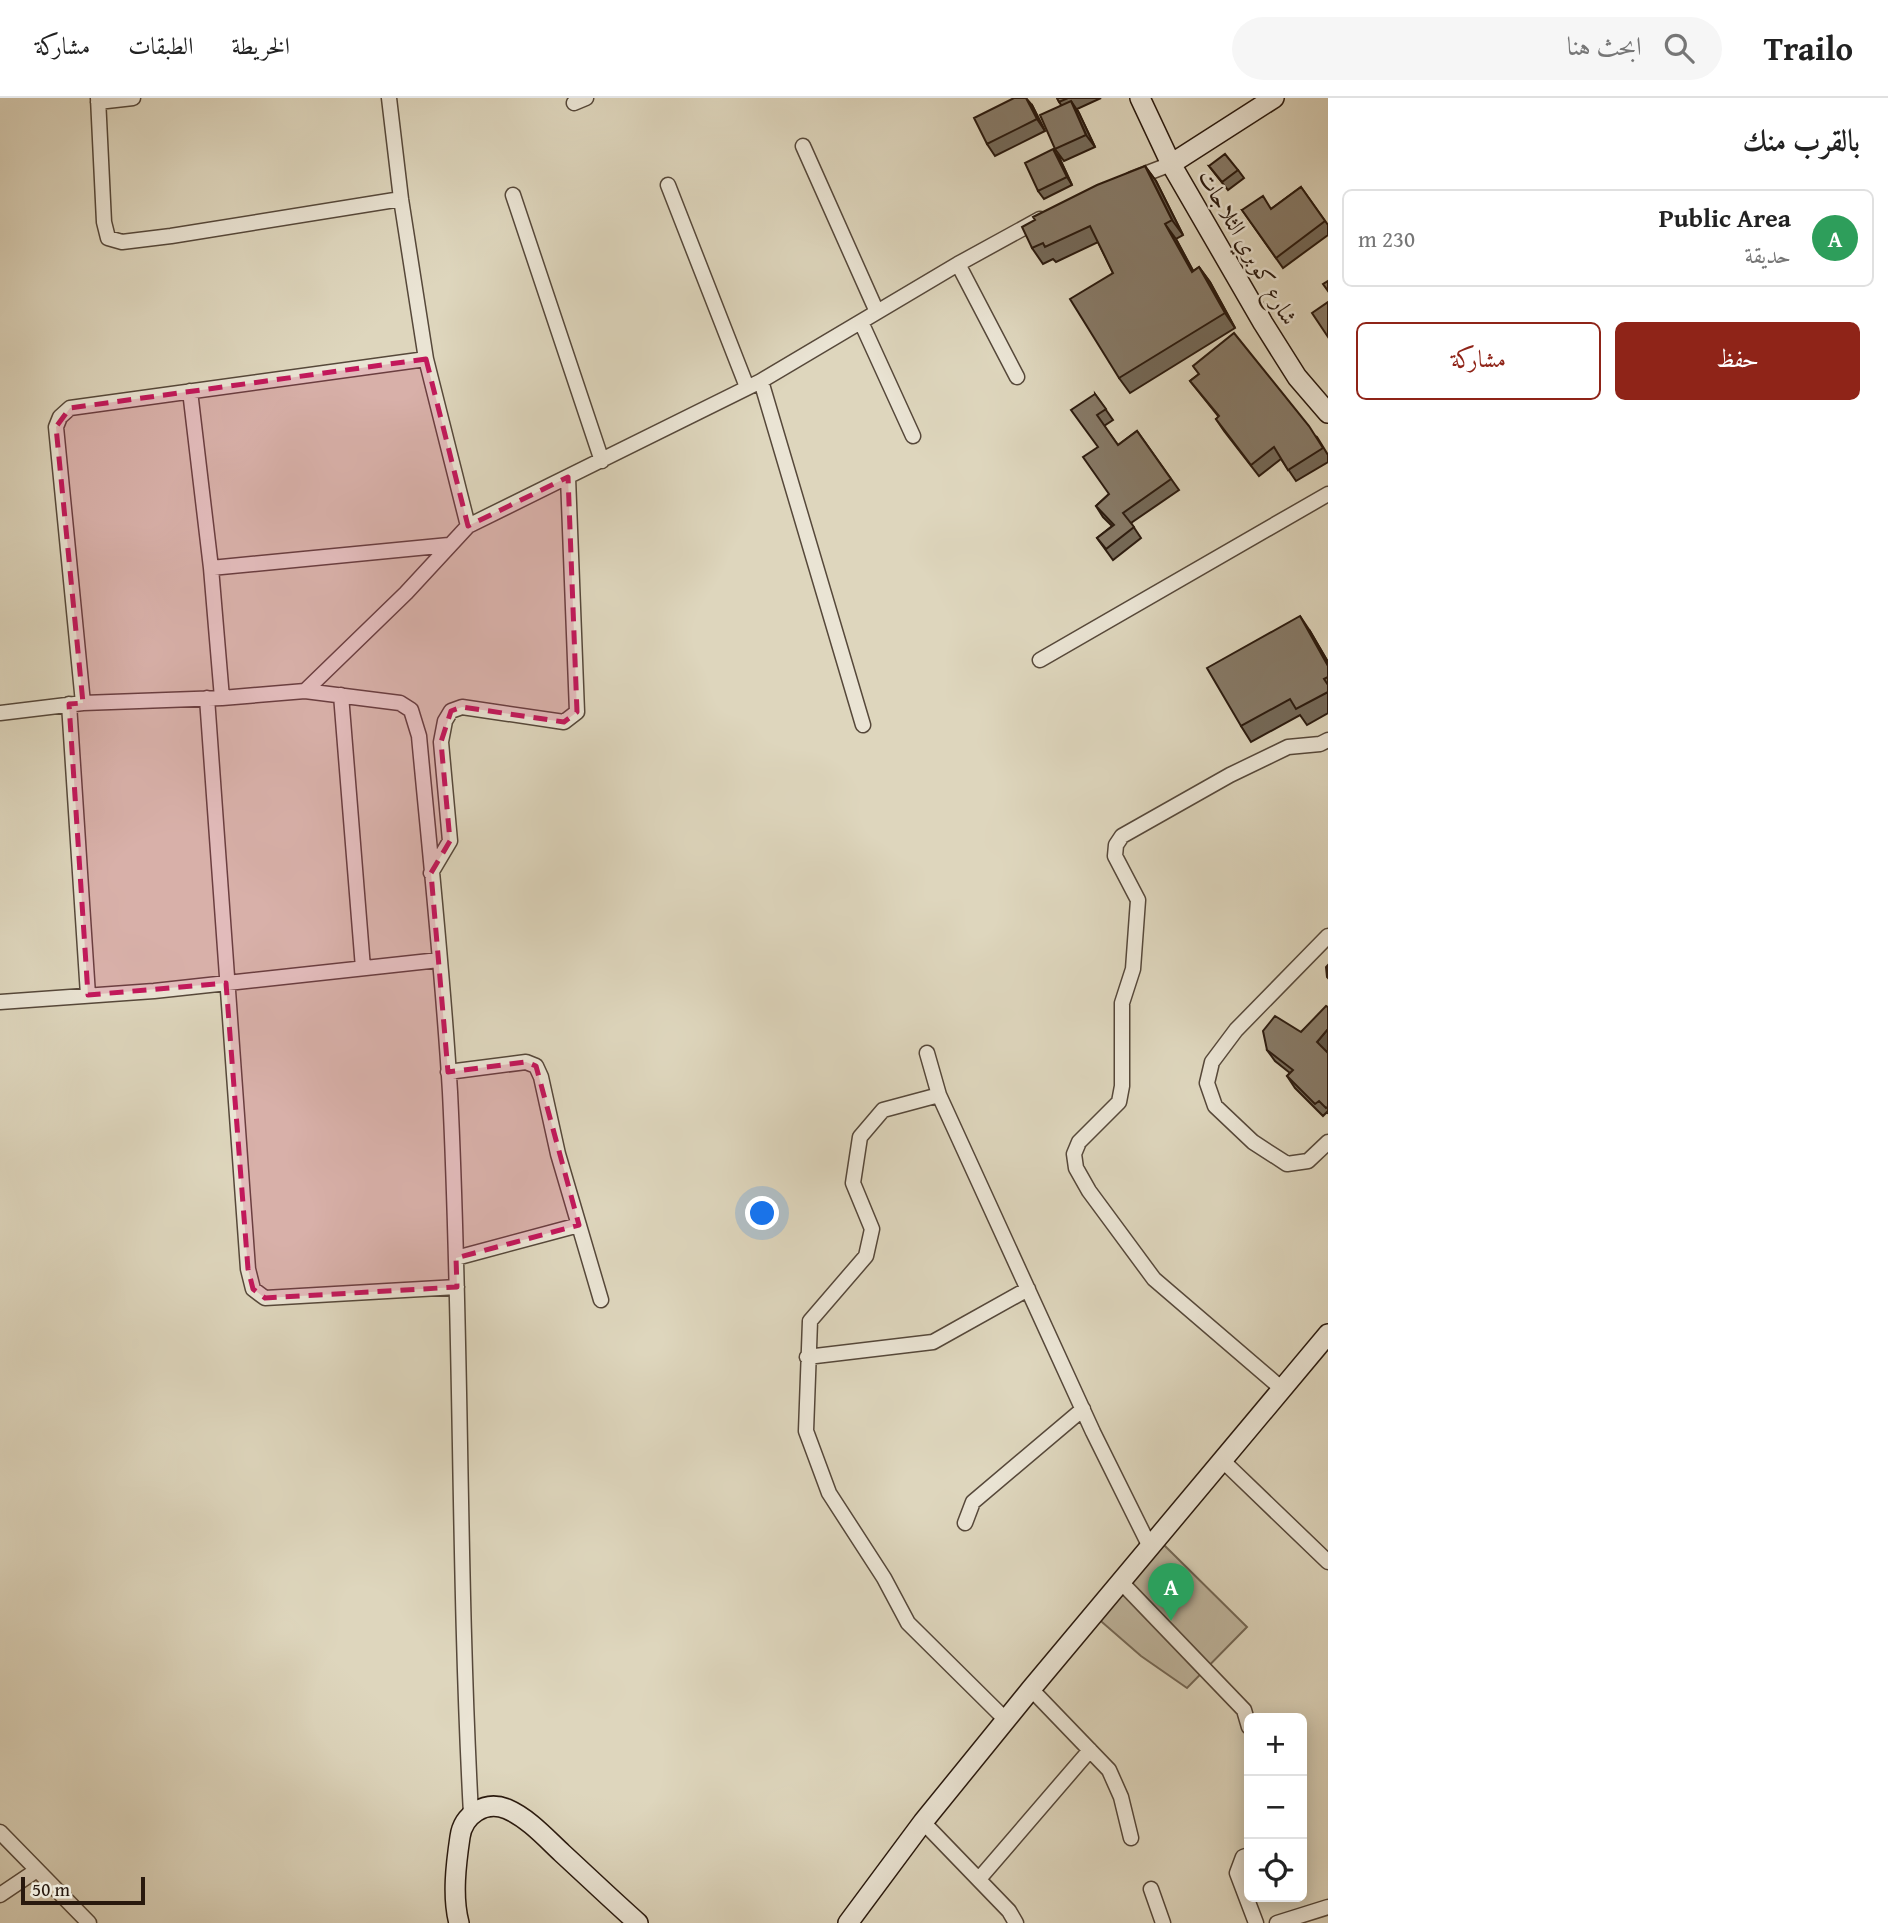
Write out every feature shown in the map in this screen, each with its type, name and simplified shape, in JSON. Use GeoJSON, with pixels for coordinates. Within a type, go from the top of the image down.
{"type":"FeatureCollection","features":[{"type":"Feature","properties":{"kind":"street"},"geometry":{"type":"LineString","coordinates":[[133,98],[98,100],[104,222],[108,238],[122,242],[170,236],[401,199]]}},
{"type":"Feature","properties":{"kind":"street"},"geometry":{"type":"LineString","coordinates":[[389,98],[401,199],[426,359],[468,526]]}},
{"type":"Feature","properties":{"kind":"street","name":"شارع كوبري الثلاجات"},"geometry":{"type":"LineString","coordinates":[[1140,98],[1171,164],[1277,345],[1297,377],[1328,413]]}},
{"type":"Feature","properties":{"kind":"street"},"geometry":{"type":"LineString","coordinates":[[1123,182],[1171,164],[1274,98]]}},
{"type":"Feature","properties":{"kind":"street"},"geometry":{"type":"LineString","coordinates":[[803,146],[877,312]]}},
{"type":"Feature","properties":{"kind":"street"},"geometry":{"type":"LineString","coordinates":[[668,185],[754,384],[863,725]]}},
{"type":"Feature","properties":{"kind":"street"},"geometry":{"type":"LineString","coordinates":[[513,195],[602,461]]}},
{"type":"Feature","properties":{"kind":"street"},"geometry":{"type":"LineString","coordinates":[[305,691],[406,593],[468,526],[754,384],[958,264],[1056,211]]}},
{"type":"Feature","properties":{"kind":"street"},"geometry":{"type":"LineString","coordinates":[[958,264],[1017,377]]}},
{"type":"Feature","properties":{"kind":"street"},"geometry":{"type":"LineString","coordinates":[[861,322],[913,436]]}},
{"type":"Feature","properties":{"kind":"street"},"geometry":{"type":"LineString","coordinates":[[88,995],[76,704],[56,427],[60,417],[70,408],[426,359]]}},
{"type":"Feature","properties":{"kind":"street"},"geometry":{"type":"LineString","coordinates":[[190,391],[211,568],[222,698]]}},
{"type":"Feature","properties":{"kind":"street"},"geometry":{"type":"LineString","coordinates":[[431,873],[450,841],[441,742],[445,721],[451,711],[462,706],[564,722],[577,712],[568,478]]}},
{"type":"Feature","properties":{"kind":"street"},"geometry":{"type":"LineString","coordinates":[[1041,660],[1328,494]]}},
{"type":"Feature","properties":{"kind":"street"},"geometry":{"type":"LineString","coordinates":[[211,568],[449,545]]}},
{"type":"Feature","properties":{"kind":"street"},"geometry":{"type":"LineString","coordinates":[[0,713],[76,704],[222,698],[305,691],[400,703],[411,710],[419,736],[448,1072],[457,1287],[465,1700],[471,1814]]}},
{"type":"Feature","properties":{"kind":"street"},"geometry":{"type":"LineString","coordinates":[[341,695],[363,968]]}},
{"type":"Feature","properties":{"kind":"street"},"geometry":{"type":"LineString","coordinates":[[207,698],[248,1269],[253,1289],[265,1298],[457,1287]]}},
{"type":"Feature","properties":{"kind":"street"},"geometry":{"type":"LineString","coordinates":[[1282,1388],[1154,1279],[1089,1191],[1076,1168],[1074,1154],[1079,1142],[1119,1102],[1122,1086],[1122,1003],[1133,969],[1138,900],[1119,866],[1115,856],[1116,845],[1122,836],[1230,775],[1288,747],[1320,744],[1328,740]]}},
{"type":"Feature","properties":{"kind":"street"},"geometry":{"type":"LineString","coordinates":[[1328,936],[1236,1030],[1212,1062],[1207,1083],[1215,1106],[1253,1142],[1287,1164],[1308,1161],[1328,1142]]}},
{"type":"Feature","properties":{"kind":"street"},"geometry":{"type":"LineString","coordinates":[[0,1002],[226,983],[439,960]]}},
{"type":"Feature","properties":{"kind":"street"},"geometry":{"type":"LineString","coordinates":[[927,1053],[939,1095],[1083,1409],[1150,1547]]}},
{"type":"Feature","properties":{"kind":"street"},"geometry":{"type":"LineString","coordinates":[[448,1072],[526,1062],[536,1066],[541,1077],[558,1154],[601,1300]]}},
{"type":"Feature","properties":{"kind":"street"},"geometry":{"type":"LineString","coordinates":[[939,1095],[883,1110],[860,1137],[853,1183],[872,1229],[866,1256],[810,1321],[806,1431],[829,1493],[884,1578],[908,1623],[1006,1720]]}},
{"type":"Feature","properties":{"kind":"street"},"geometry":{"type":"LineString","coordinates":[[456,1258],[579,1225]]}},
{"type":"Feature","properties":{"kind":"street"},"geometry":{"type":"LineString","coordinates":[[807,1357],[933,1342],[1028,1289]]}},
{"type":"Feature","properties":{"kind":"street"},"geometry":{"type":"LineString","coordinates":[[848,1923],[923,1822],[1031,1689],[1328,1334]]}},
{"type":"Feature","properties":{"kind":"street"},"geometry":{"type":"LineString","coordinates":[[965,1523],[973,1502],[1083,1409]]}},
{"type":"Feature","properties":{"kind":"street"},"geometry":{"type":"LineString","coordinates":[[1222,1460],[1328,1562]]}},
{"type":"Feature","properties":{"kind":"street"},"geometry":{"type":"LineString","coordinates":[[1121,1582],[1245,1713]]}},
{"type":"Feature","properties":{"kind":"street"},"geometry":{"type":"LineString","coordinates":[[1031,1689],[1109,1770],[1121,1797],[1131,1838]]}},
{"type":"Feature","properties":{"kind":"street"},"geometry":{"type":"LineString","coordinates":[[979,1879],[1090,1750]]}},
{"type":"Feature","properties":{"kind":"street"},"geometry":{"type":"LineString","coordinates":[[461,1919],[457,1856],[461,1824],[471,1814],[488,1806],[507,1809],[533,1826],[638,1923]]}},
{"type":"Feature","properties":{"kind":"street"},"geometry":{"type":"LineString","coordinates":[[923,1822],[1009,1911],[1016,1923]]}},
{"type":"Feature","properties":{"kind":"street"},"geometry":{"type":"LineString","coordinates":[[0,1832],[89,1923]]}},
{"type":"Feature","properties":{"kind":"street"},"geometry":{"type":"LineString","coordinates":[[1244,1857],[1237,1873],[1244,1891]]}},
{"type":"Feature","properties":{"kind":"street"},"geometry":{"type":"LineString","coordinates":[[0,1895],[37,1870]]}},
{"type":"Feature","properties":{"kind":"street"},"geometry":{"type":"LineString","coordinates":[[1151,1889],[1163,1923]]}},
{"type":"Feature","properties":{"kind":"street"},"geometry":{"type":"LineString","coordinates":[[1248,1902],[1256,1923]]}},
{"type":"Feature","properties":{"kind":"street"},"geometry":{"type":"LineString","coordinates":[[1277,1923],[1328,1906]]}},
{"type":"Feature","properties":{"kind":"highlighted area"},"geometry":{"type":"Polygon","coordinates":[[[426,359],[468,526],[568,477],[577,712],[564,722],[462,707],[451,711],[441,742],[450,841],[431,873],[448,1072],[526,1062],[536,1066],[579,1225],[456,1258],[457,1287],[265,1298],[253,1289],[248,1269],[226,983],[88,995],[69,704],[83,703],[56,427],[70,408],[426,359]]]}},
{"type":"Feature","properties":{"kind":"shaded area"},"geometry":{"type":"Polygon","coordinates":[[[1163,1544],[1247,1627],[1187,1688],[1141,1656],[1095,1616],[1163,1544]]]}},
{"type":"Feature","properties":{"kind":"building"},"geometry":{"type":"Polygon","coordinates":[[[1014,98],[1026,98],[1037,119],[987,144],[974,118],[1014,98]]]}},
{"type":"Feature","properties":{"kind":"building"},"geometry":{"type":"Polygon","coordinates":[[[1071,101],[1086,135],[1055,149],[1040,115],[1071,101]]]}},
{"type":"Feature","properties":{"kind":"building"},"geometry":{"type":"Polygon","coordinates":[[[1053,149],[1067,177],[1038,191],[1025,163],[1053,149]]]}},
{"type":"Feature","properties":{"kind":"building"},"geometry":{"type":"Polygon","coordinates":[[[1225,154],[1238,170],[1222,182],[1209,166],[1225,154]]]}},
{"type":"Feature","properties":{"kind":"building"},"geometry":{"type":"Polygon","coordinates":[[[1145,166],[1172,220],[1165,224],[1192,272],[1199,267],[1225,313],[1119,378],[1070,299],[1113,273],[1090,226],[1045,247],[1043,243],[1032,248],[1022,227],[1035,220],[1033,217],[1097,185],[1145,166]]]}},
{"type":"Feature","properties":{"kind":"building"},"geometry":{"type":"Polygon","coordinates":[[[1301,187],[1325,221],[1276,258],[1242,210],[1263,196],[1271,209],[1301,187]]]}},
{"type":"Feature","properties":{"kind":"building"},"geometry":{"type":"Polygon","coordinates":[[[1328,302],[1328,337],[1312,313],[1328,302]]]}},
{"type":"Feature","properties":{"kind":"building"},"geometry":{"type":"Polygon","coordinates":[[[1234,333],[1309,426],[1323,448],[1288,470],[1274,447],[1251,465],[1216,419],[1219,416],[1190,381],[1199,374],[1193,366],[1234,333]]]}},
{"type":"Feature","properties":{"kind":"building"},"geometry":{"type":"Polygon","coordinates":[[[1095,394],[1106,409],[1097,415],[1118,445],[1137,431],[1171,479],[1123,513],[1134,527],[1106,549],[1097,538],[1114,525],[1096,506],[1109,494],[1083,457],[1098,447],[1071,410],[1095,394]]]}},
{"type":"Feature","properties":{"kind":"building"},"geometry":{"type":"Polygon","coordinates":[[[1300,616],[1328,666],[1328,677],[1324,679],[1328,692],[1296,709],[1290,699],[1241,726],[1207,668],[1300,616]]]}},
{"type":"Feature","properties":{"kind":"building"},"geometry":{"type":"Polygon","coordinates":[[[1326,1006],[1328,1029],[1317,1042],[1328,1053],[1326,1108],[1319,1101],[1315,1104],[1287,1076],[1293,1070],[1267,1050],[1263,1031],[1275,1016],[1301,1032],[1326,1006]]]}},
{"type":"Feature","properties":{"kind":"place","name":"Public Area"},"geometry":{"type":"Point","coordinates":[1171,1621]}}]}
